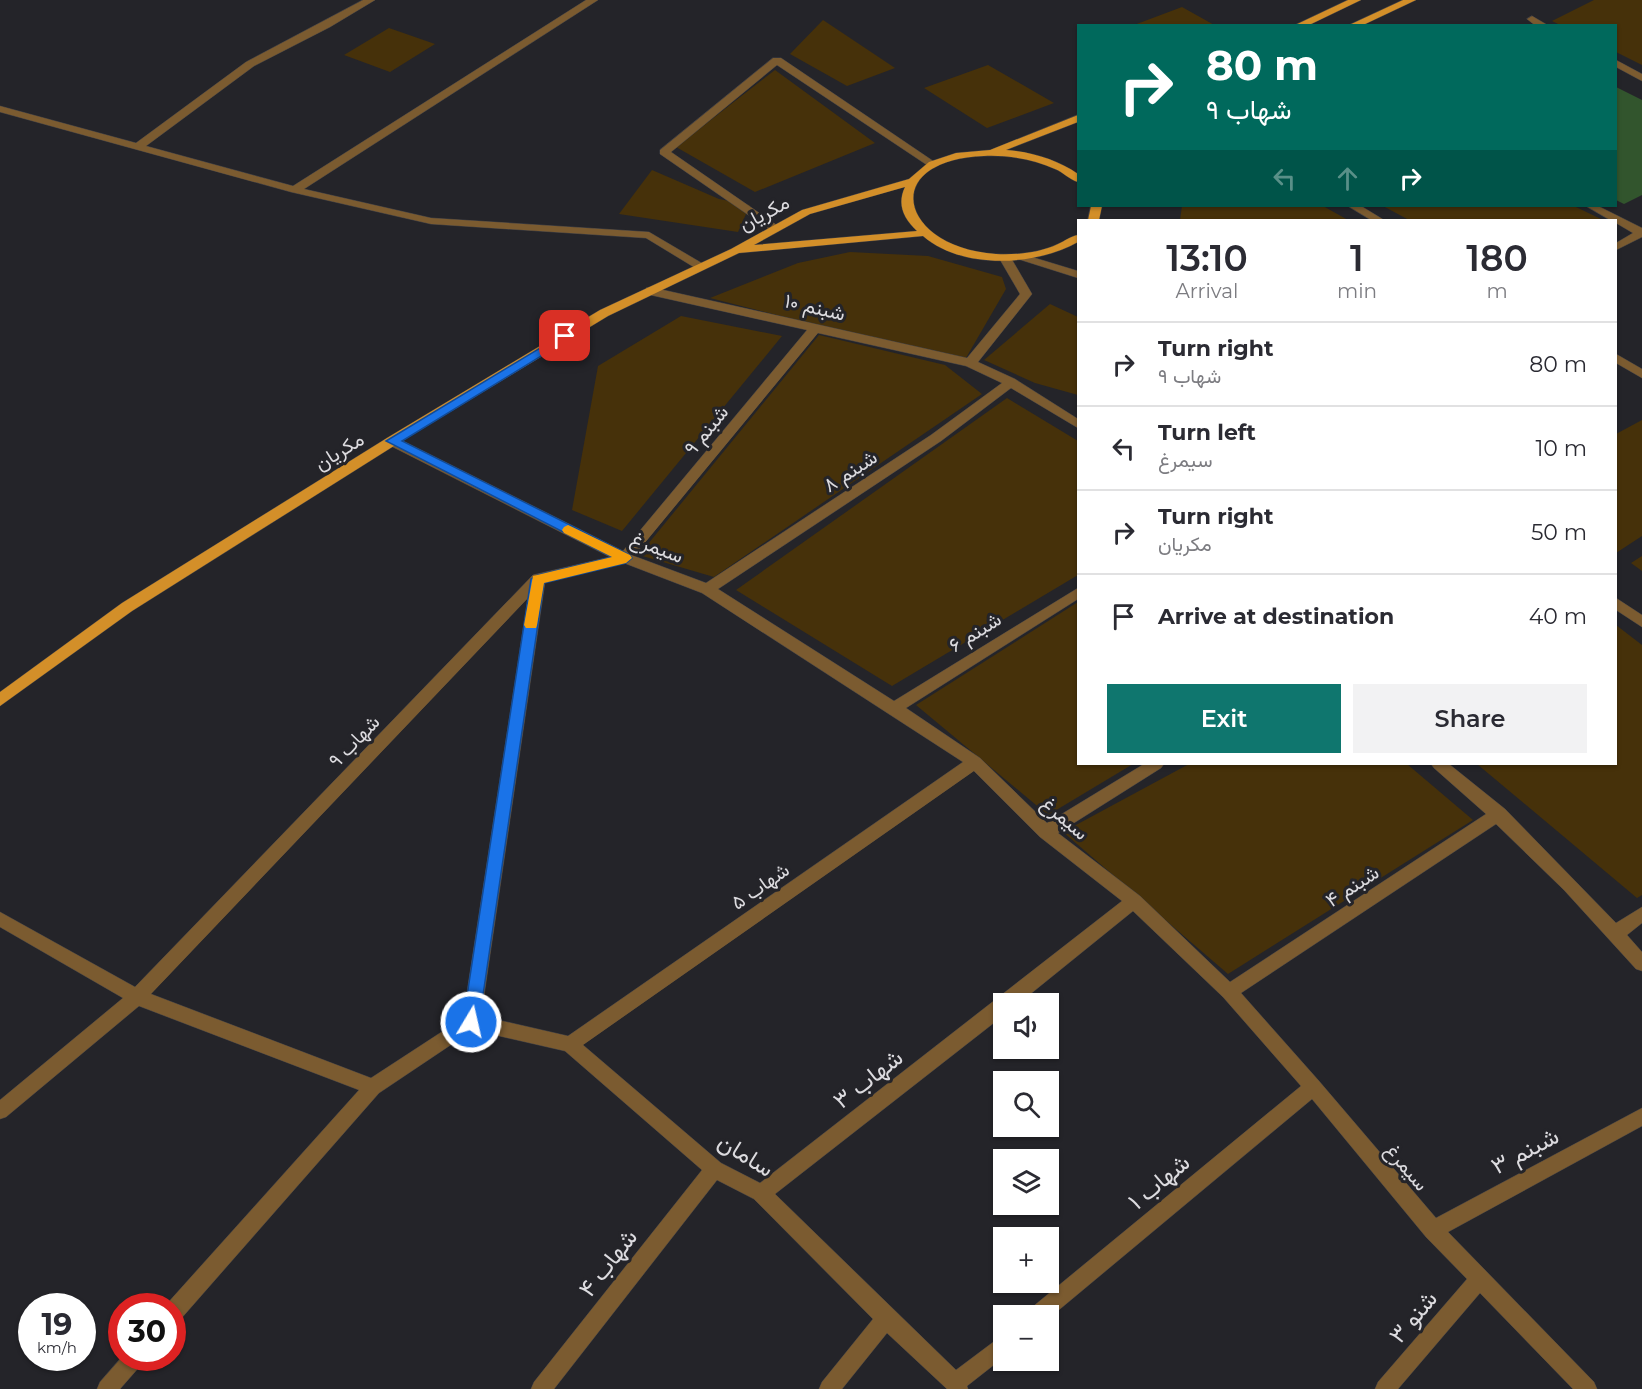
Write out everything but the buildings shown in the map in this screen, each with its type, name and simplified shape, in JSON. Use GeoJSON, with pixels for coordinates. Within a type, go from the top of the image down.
{"type":"FeatureCollection","features":[{"type":"Feature","properties":{"kind":"main road"},"geometry":{"type":"LineString","coordinates":[[1302,24],[1356,0]]}},
{"type":"Feature","properties":{"kind":"main road"},"geometry":{"type":"LineString","coordinates":[[1357,24],[1411,0]]}},
{"type":"Feature","properties":{"kind":"main road"},"geometry":{"type":"LineString","coordinates":[[992,152],[1077,118]]}},
{"type":"Feature","properties":{"kind":"main road"},"geometry":{"type":"LineString","coordinates":[[1077,177],[1051,162],[1023,154],[992,152],[951,158],[934,165],[914,181],[906,198],[909,216],[923,233],[946,246],[974,255],[1005,258],[1048,253],[1069,245],[1077,239]]}},
{"type":"Feature","properties":{"kind":"main road","name":"مکریان"},"geometry":{"type":"LineString","coordinates":[[0,700],[127,607],[392,441],[604,313],[735,251],[806,212],[914,181]]}},
{"type":"Feature","properties":{"kind":"main road"},"geometry":{"type":"LineString","coordinates":[[735,251],[923,233]]}},
{"type":"Feature","properties":{"kind":"street"},"geometry":{"type":"LineString","coordinates":[[137,147],[250,64],[327,25],[370,0]]}},
{"type":"Feature","properties":{"kind":"street"},"geometry":{"type":"LineString","coordinates":[[295,190],[593,0]]}},
{"type":"Feature","properties":{"kind":"street"},"geometry":{"type":"LineString","coordinates":[[1532,19],[1541,24]]}},
{"type":"Feature","properties":{"kind":"street"},"geometry":{"type":"LineString","coordinates":[[774,228],[664,152],[777,60],[934,165]]}},
{"type":"Feature","properties":{"kind":"street"},"geometry":{"type":"LineString","coordinates":[[1617,64],[1642,78]]}},
{"type":"Feature","properties":{"kind":"street"},"geometry":{"type":"LineString","coordinates":[[0,109],[295,190],[431,221],[649,235],[701,267]]}},
{"type":"Feature","properties":{"kind":"street"},"geometry":{"type":"LineString","coordinates":[[1356,207],[1376,219]]}},
{"type":"Feature","properties":{"kind":"street"},"geometry":{"type":"LineString","coordinates":[[1594,207],[1616,219]]}},
{"type":"Feature","properties":{"kind":"street"},"geometry":{"type":"LineString","coordinates":[[1617,220],[1642,233]]}},
{"type":"Feature","properties":{"kind":"street"},"geometry":{"type":"LineString","coordinates":[[1617,246],[1642,233]]}},
{"type":"Feature","properties":{"kind":"street"},"geometry":{"type":"LineString","coordinates":[[1022,257],[1077,275]]}},
{"type":"Feature","properties":{"kind":"street"},"geometry":{"type":"LineString","coordinates":[[970,363],[1026,294],[1005,258]]}},
{"type":"Feature","properties":{"kind":"street","name":"شبنم ۱۰"},"geometry":{"type":"LineString","coordinates":[[650,291],[970,363],[1011,382],[1077,423]]}},
{"type":"Feature","properties":{"kind":"street","name":"شبنم ۹"},"geometry":{"type":"LineString","coordinates":[[626,558],[816,327]]}},
{"type":"Feature","properties":{"kind":"street"},"geometry":{"type":"LineString","coordinates":[[1617,359],[1642,374]]}},
{"type":"Feature","properties":{"kind":"street","name":"شبنم ۸"},"geometry":{"type":"LineString","coordinates":[[707,589],[936,438],[1011,382]]}},
{"type":"Feature","properties":{"kind":"street","name":"سیمرغ"},"geometry":{"type":"LineString","coordinates":[[392,441],[626,558],[707,589],[975,762],[1046,832],[1134,901],[1229,992],[1313,1087],[1433,1230],[1587,1389]]}},
{"type":"Feature","properties":{"kind":"street"},"geometry":{"type":"LineString","coordinates":[[186,1298],[373,1087],[471,1022],[538,579],[626,558]]}},
{"type":"Feature","properties":{"kind":"street","name":"شهاب ۹"},"geometry":{"type":"LineString","coordinates":[[0,1111],[137,997],[538,579]]}},
{"type":"Feature","properties":{"kind":"street","name":"شبنم ۶"},"geometry":{"type":"LineString","coordinates":[[894,708],[1077,594]]}},
{"type":"Feature","properties":{"kind":"street"},"geometry":{"type":"LineString","coordinates":[[1617,604],[1642,622]]}},
{"type":"Feature","properties":{"kind":"street","name":"شهاب ۵"},"geometry":{"type":"LineString","coordinates":[[570,1044],[975,762]]}},
{"type":"Feature","properties":{"kind":"street"},"geometry":{"type":"LineString","coordinates":[[1046,832],[1154,765]]}},
{"type":"Feature","properties":{"kind":"street"},"geometry":{"type":"LineString","coordinates":[[1440,765],[1499,814],[1616,933],[1642,964]]}},
{"type":"Feature","properties":{"kind":"street","name":"شبنم ۴"},"geometry":{"type":"LineString","coordinates":[[1229,992],[1499,814]]}},
{"type":"Feature","properties":{"kind":"street","name":"شهاب ۳"},"geometry":{"type":"LineString","coordinates":[[1018,993],[1134,901]]}},
{"type":"Feature","properties":{"kind":"street"},"geometry":{"type":"LineString","coordinates":[[1616,933],[1642,914]]}},
{"type":"Feature","properties":{"kind":"street"},"geometry":{"type":"LineString","coordinates":[[0,919],[137,997],[373,1087]]}},
{"type":"Feature","properties":{"kind":"street","name":"شهاب ۳"},"geometry":{"type":"LineString","coordinates":[[761,1193],[993,1013]]}},
{"type":"Feature","properties":{"kind":"street","name":"سامان"},"geometry":{"type":"LineString","coordinates":[[471,1022],[570,1044],[714,1169],[761,1193],[957,1386]]}},
{"type":"Feature","properties":{"kind":"street","name":"شهاب ۱"},"geometry":{"type":"LineString","coordinates":[[1050,1305],[1313,1087]]}},
{"type":"Feature","properties":{"kind":"street","name":"شبنم ۳"},"geometry":{"type":"LineString","coordinates":[[1433,1230],[1642,1116]]}},
{"type":"Feature","properties":{"kind":"street","name":"شهاب ۴"},"geometry":{"type":"LineString","coordinates":[[541,1389],[714,1169]]}},
{"type":"Feature","properties":{"kind":"street","name":"شنو ۳"},"geometry":{"type":"LineString","coordinates":[[1385,1389],[1479,1279]]}},
{"type":"Feature","properties":{"kind":"street"},"geometry":{"type":"LineString","coordinates":[[829,1389],[886,1318]]}},
{"type":"Feature","properties":{"kind":"street"},"geometry":{"type":"LineString","coordinates":[[957,1386],[993,1354]]}},
{"type":"Feature","properties":{"kind":"street"},"geometry":{"type":"LineString","coordinates":[[106,1389],[122,1371]]}},
{"type":"Feature","properties":{"kind":"green space"},"geometry":{"type":"Polygon","coordinates":[[[1617,88],[1642,100],[1642,195],[1624,204],[1617,200],[1617,88]]]}},
{"type":"Feature","properties":{"kind":"slow traffic"},"geometry":{"type":"LineString","coordinates":[[531,625],[538,579],[626,558],[568,530]]}},
{"type":"Feature","properties":{"kind":"route"},"geometry":{"type":"LineString","coordinates":[[471,1022],[538,579],[626,558],[392,441],[565,336]]}}]}
